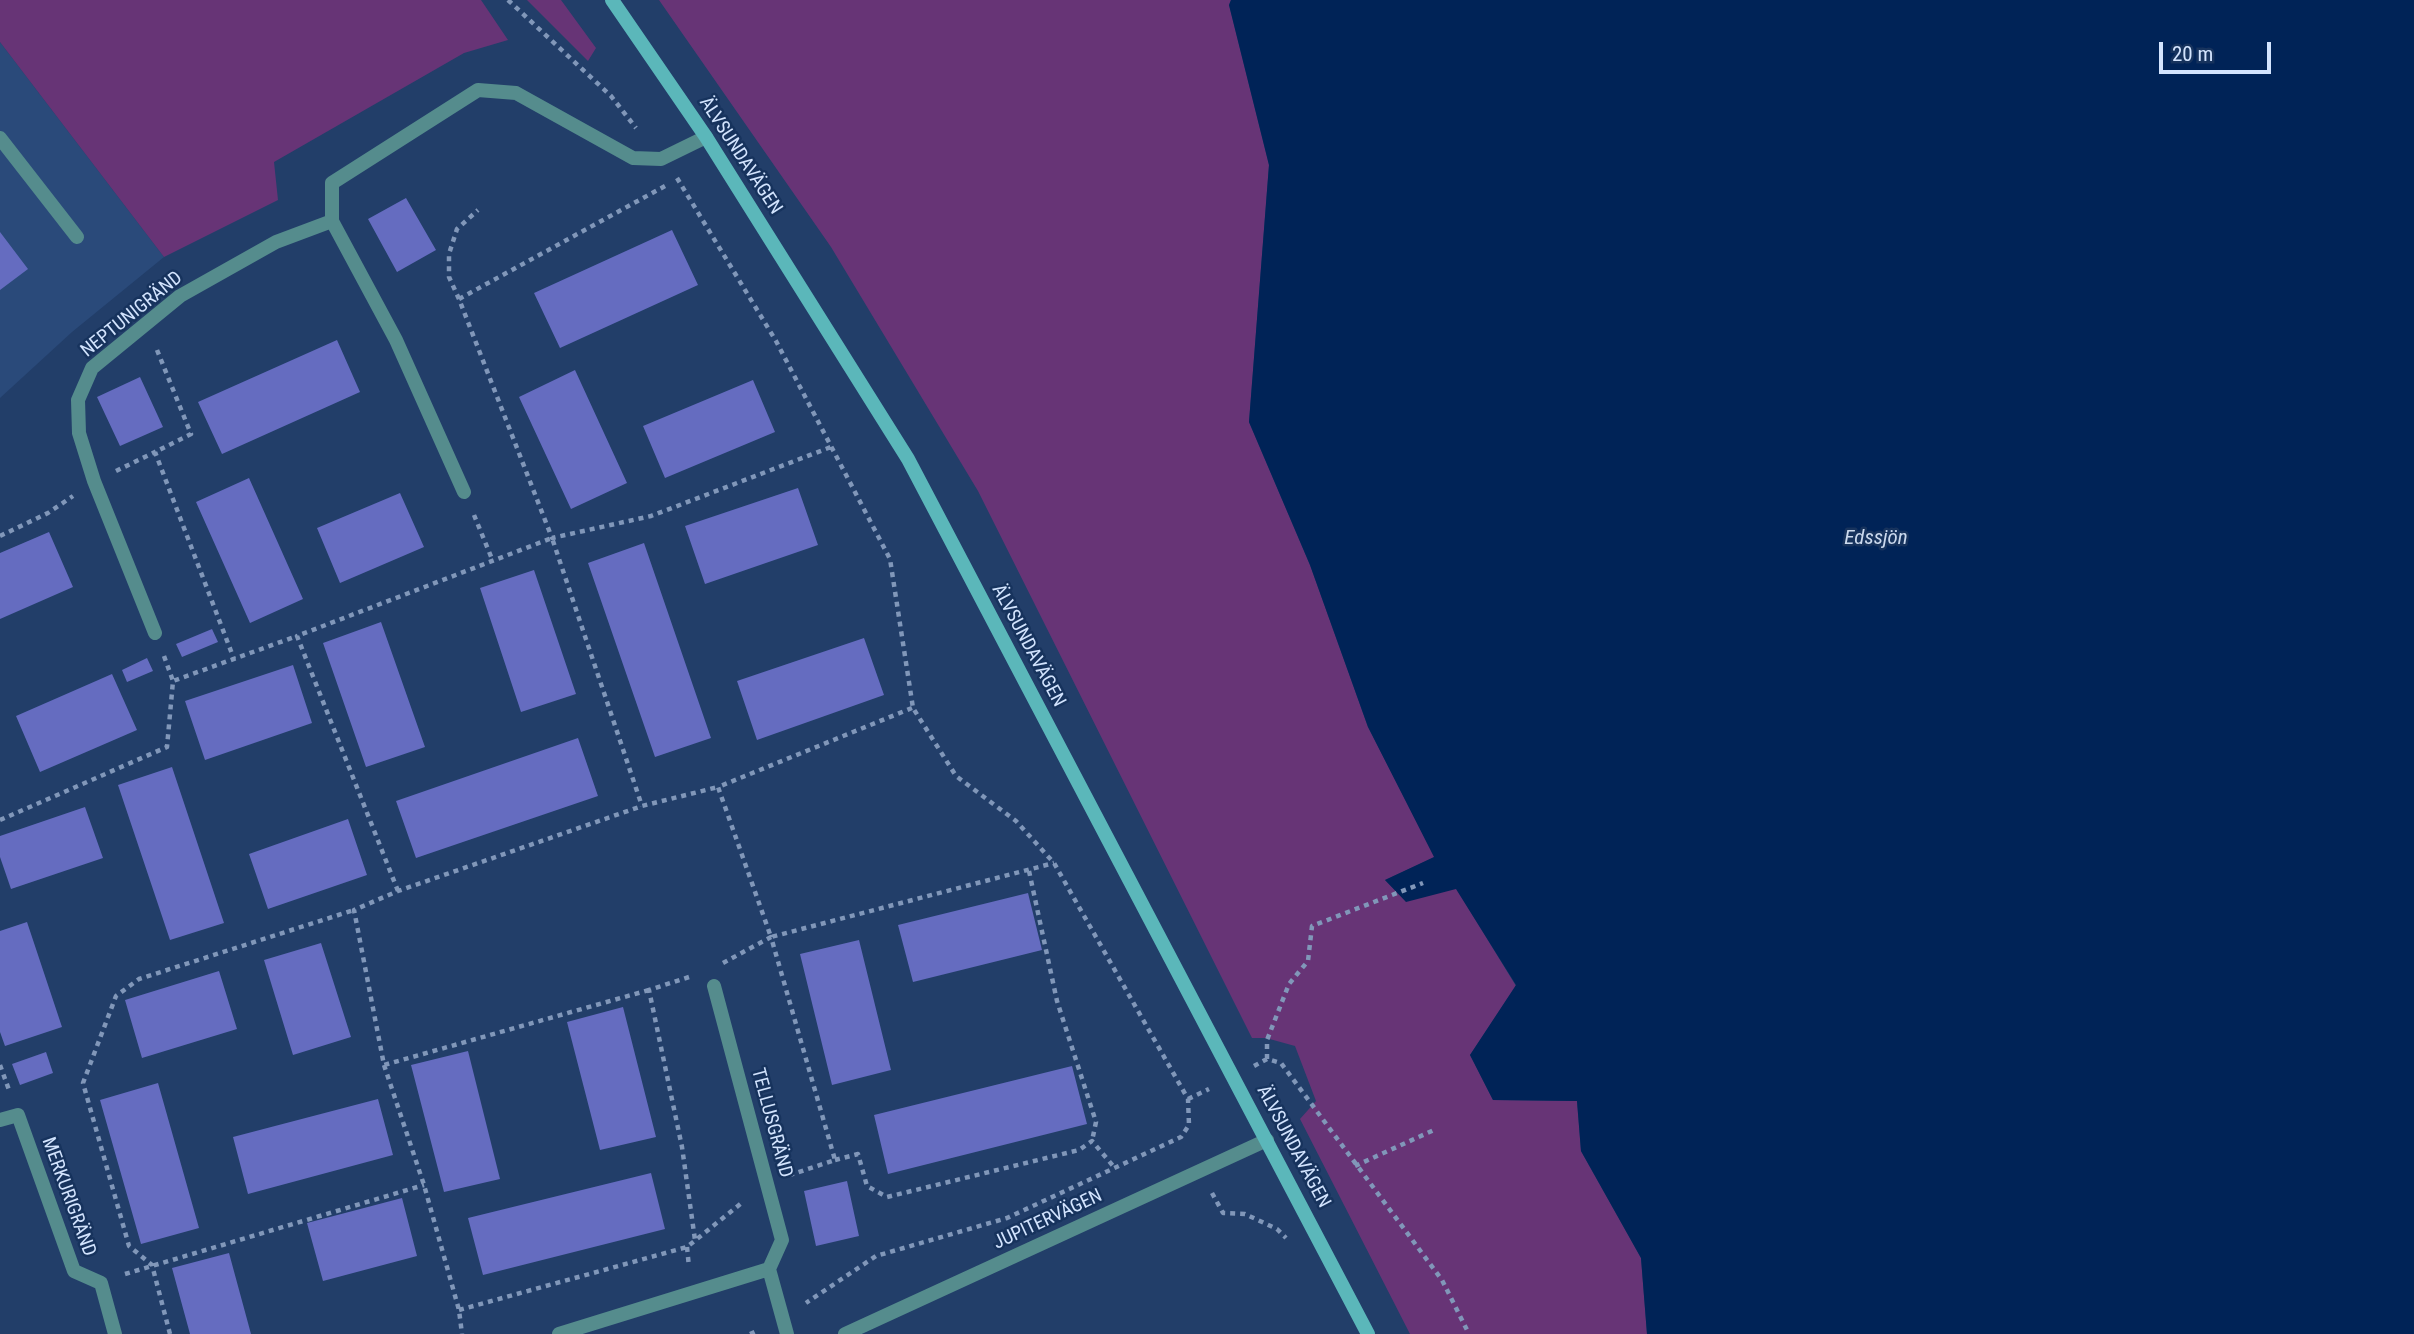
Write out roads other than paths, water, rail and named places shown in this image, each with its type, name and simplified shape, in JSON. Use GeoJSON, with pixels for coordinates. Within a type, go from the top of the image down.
{"type":"FeatureCollection","features":[{"type":"Feature","properties":{"kind":"street","name":"ÄLVSUNDAVÄGEN"},"geometry":{"type":"LineString","coordinates":[[612,0],[706,136],[908,459],[1368,1334]]}},
{"type":"Feature","properties":{"kind":"street"},"geometry":{"type":"LineString","coordinates":[[464,492],[396,340],[332,221],[332,183],[478,90],[516,93],[633,158],[661,159],[706,136]]}},
{"type":"Feature","properties":{"kind":"street"},"geometry":{"type":"LineString","coordinates":[[0,138],[77,237]]}},
{"type":"Feature","properties":{"kind":"street","name":"NEPTUNIGRÄND"},"geometry":{"type":"LineString","coordinates":[[155,632],[94,481],[79,433],[78,401],[92,368],[180,296],[276,242],[332,221]]}},
{"type":"Feature","properties":{"kind":"street","name":"TELLUSGRÄND"},"geometry":{"type":"LineString","coordinates":[[714,986],[782,1240],[769,1269]]}},
{"type":"Feature","properties":{"kind":"street","name":"MERKURIGRÄND"},"geometry":{"type":"LineString","coordinates":[[0,1119],[18,1115],[74,1272],[101,1283],[115,1334]]}},
{"type":"Feature","properties":{"kind":"street","name":"JUPITERVÄGEN"},"geometry":{"type":"LineString","coordinates":[[845,1334],[1267,1140]]}},
{"type":"Feature","properties":{"kind":"street"},"geometry":{"type":"LineString","coordinates":[[559,1334],[769,1269],[786,1334]]}},
{"type":"Feature","properties":{"kind":"water","name":"Edssjön"},"geometry":{"type":"Polygon","coordinates":[[[1231,0],[2414,0],[2414,1334],[1647,1334],[1641,1258],[1581,1151],[1577,1101],[1493,1100],[1470,1055],[1516,985],[1456,889],[1406,902],[1385,880],[1434,857],[1368,727],[1310,565],[1249,422],[1269,165],[1229,5],[1231,0]]]}}]}
